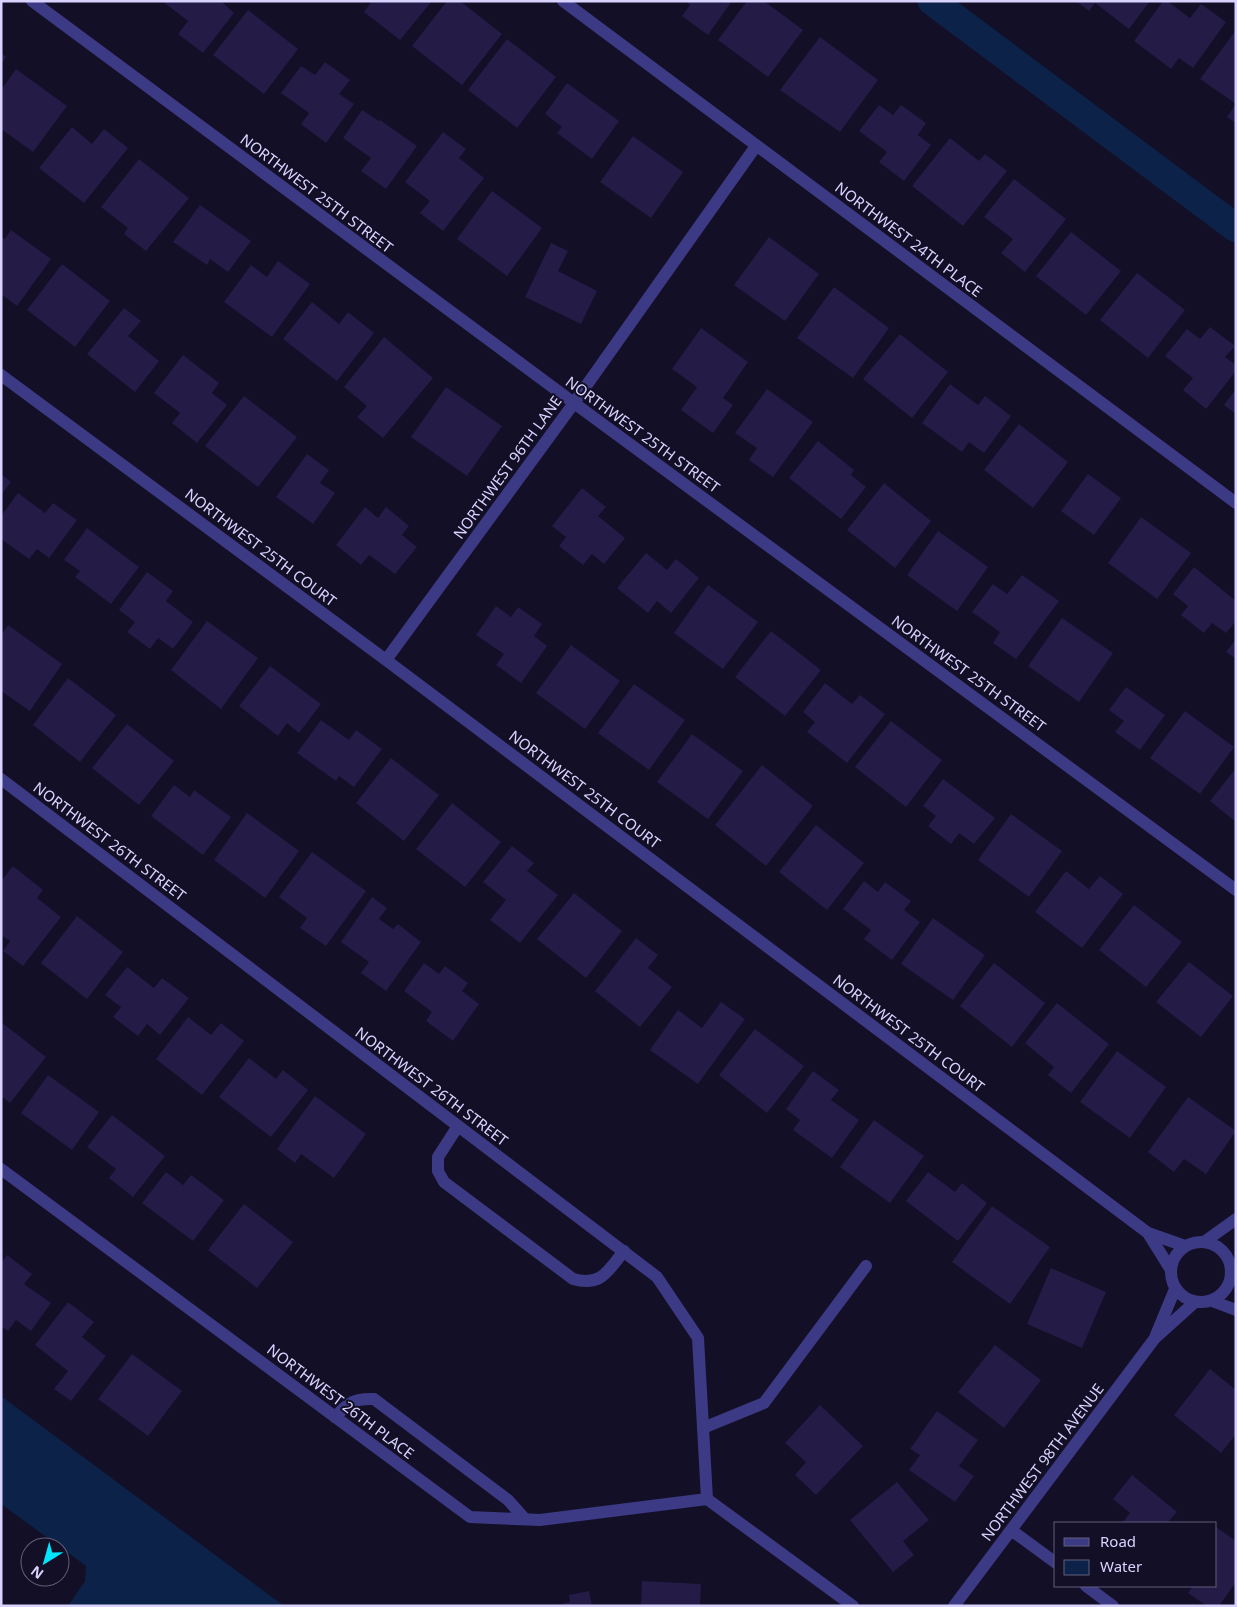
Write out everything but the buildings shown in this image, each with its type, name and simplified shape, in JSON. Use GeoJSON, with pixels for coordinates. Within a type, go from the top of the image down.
{"type":"FeatureCollection","features":[{"type":"Feature","properties":{"kind":"street","name":"NORTHWEST 25TH STREET"},"geometry":{"type":"LineString","coordinates":[[32,1],[1236,890]]}},
{"type":"Feature","properties":{"kind":"street","name":"NORTHWEST 24TH PLACE"},"geometry":{"type":"LineString","coordinates":[[562,1],[1236,503]]}},
{"type":"Feature","properties":{"kind":"street","name":"NORTHWEST 96TH LANE"},"geometry":{"type":"LineString","coordinates":[[386,660],[574,403],[756,146]]}},
{"type":"Feature","properties":{"kind":"street","name":"NORTHWEST 25TH COURT"},"geometry":{"type":"LineString","coordinates":[[1,375],[386,660],[1148,1233],[1185,1246]]}},
{"type":"Feature","properties":{"kind":"street","name":"NORTHWEST 26TH STREET"},"geometry":{"type":"LineString","coordinates":[[1,778],[657,1277],[698,1338],[707,1499]]}},
{"type":"Feature","properties":{"kind":"street"},"geometry":{"type":"LineString","coordinates":[[458,1126],[438,1157],[438,1171],[444,1182],[573,1279],[585,1282],[596,1280],[608,1271],[624,1251]]}},
{"type":"Feature","properties":{"kind":"street","name":"NORTHWEST 26TH PLACE"},"geometry":{"type":"LineString","coordinates":[[1,1169],[470,1517],[540,1520],[707,1499]]}},
{"type":"Feature","properties":{"kind":"street"},"geometry":{"type":"LineString","coordinates":[[1204,1242],[1236,1219]]}},
{"type":"Feature","properties":{"kind":"street","name":"NORTHWEST 25TH COURT"},"geometry":{"type":"LineString","coordinates":[[1148,1233],[1171,1270]]}},
{"type":"Feature","properties":{"kind":"street"},"geometry":{"type":"LineString","coordinates":[[1233,1276],[1227,1257],[1213,1244],[1204,1242],[1185,1246],[1172,1261],[1172,1280],[1175,1289],[1182,1296],[1201,1303],[1212,1301],[1221,1296],[1228,1288],[1233,1276],[1236,1254]]}},
{"type":"Feature","properties":{"kind":"street"},"geometry":{"type":"LineString","coordinates":[[702,1428],[764,1403],[866,1266]]}},
{"type":"Feature","properties":{"kind":"street","name":"NORTHWEST 98TH AVENUE"},"geometry":{"type":"LineString","coordinates":[[1155,1338],[1175,1289]]}},
{"type":"Feature","properties":{"kind":"street"},"geometry":{"type":"LineString","coordinates":[[1212,1301],[1236,1310]]}},
{"type":"Feature","properties":{"kind":"street","name":"NORTHWEST 98TH AVENUE"},"geometry":{"type":"LineString","coordinates":[[954,1606],[1155,1338],[1195,1302]]}},
{"type":"Feature","properties":{"kind":"street"},"geometry":{"type":"LineString","coordinates":[[336,1417],[346,1405],[360,1398],[374,1398],[508,1500],[525,1520]]}},
{"type":"Feature","properties":{"kind":"street"},"geometry":{"type":"LineString","coordinates":[[707,1499],[853,1606]]}},
{"type":"Feature","properties":{"kind":"street"},"geometry":{"type":"LineString","coordinates":[[1011,1530],[1054,1562]]}},
{"type":"Feature","properties":{"kind":"street"},"geometry":{"type":"LineString","coordinates":[[1087,1587],[1113,1606]]}},
{"type":"Feature","properties":{"kind":"water"},"geometry":{"type":"Polygon","coordinates":[[[1,1396],[284,1606],[68,1606],[85,1581],[86,1566],[70,1554],[70,1537],[46,1537],[1,1504],[1,1396]]]}},
{"type":"Feature","properties":{"kind":"waterway"},"geometry":{"type":"LineString","coordinates":[[932,1],[1236,228]]}}]}
